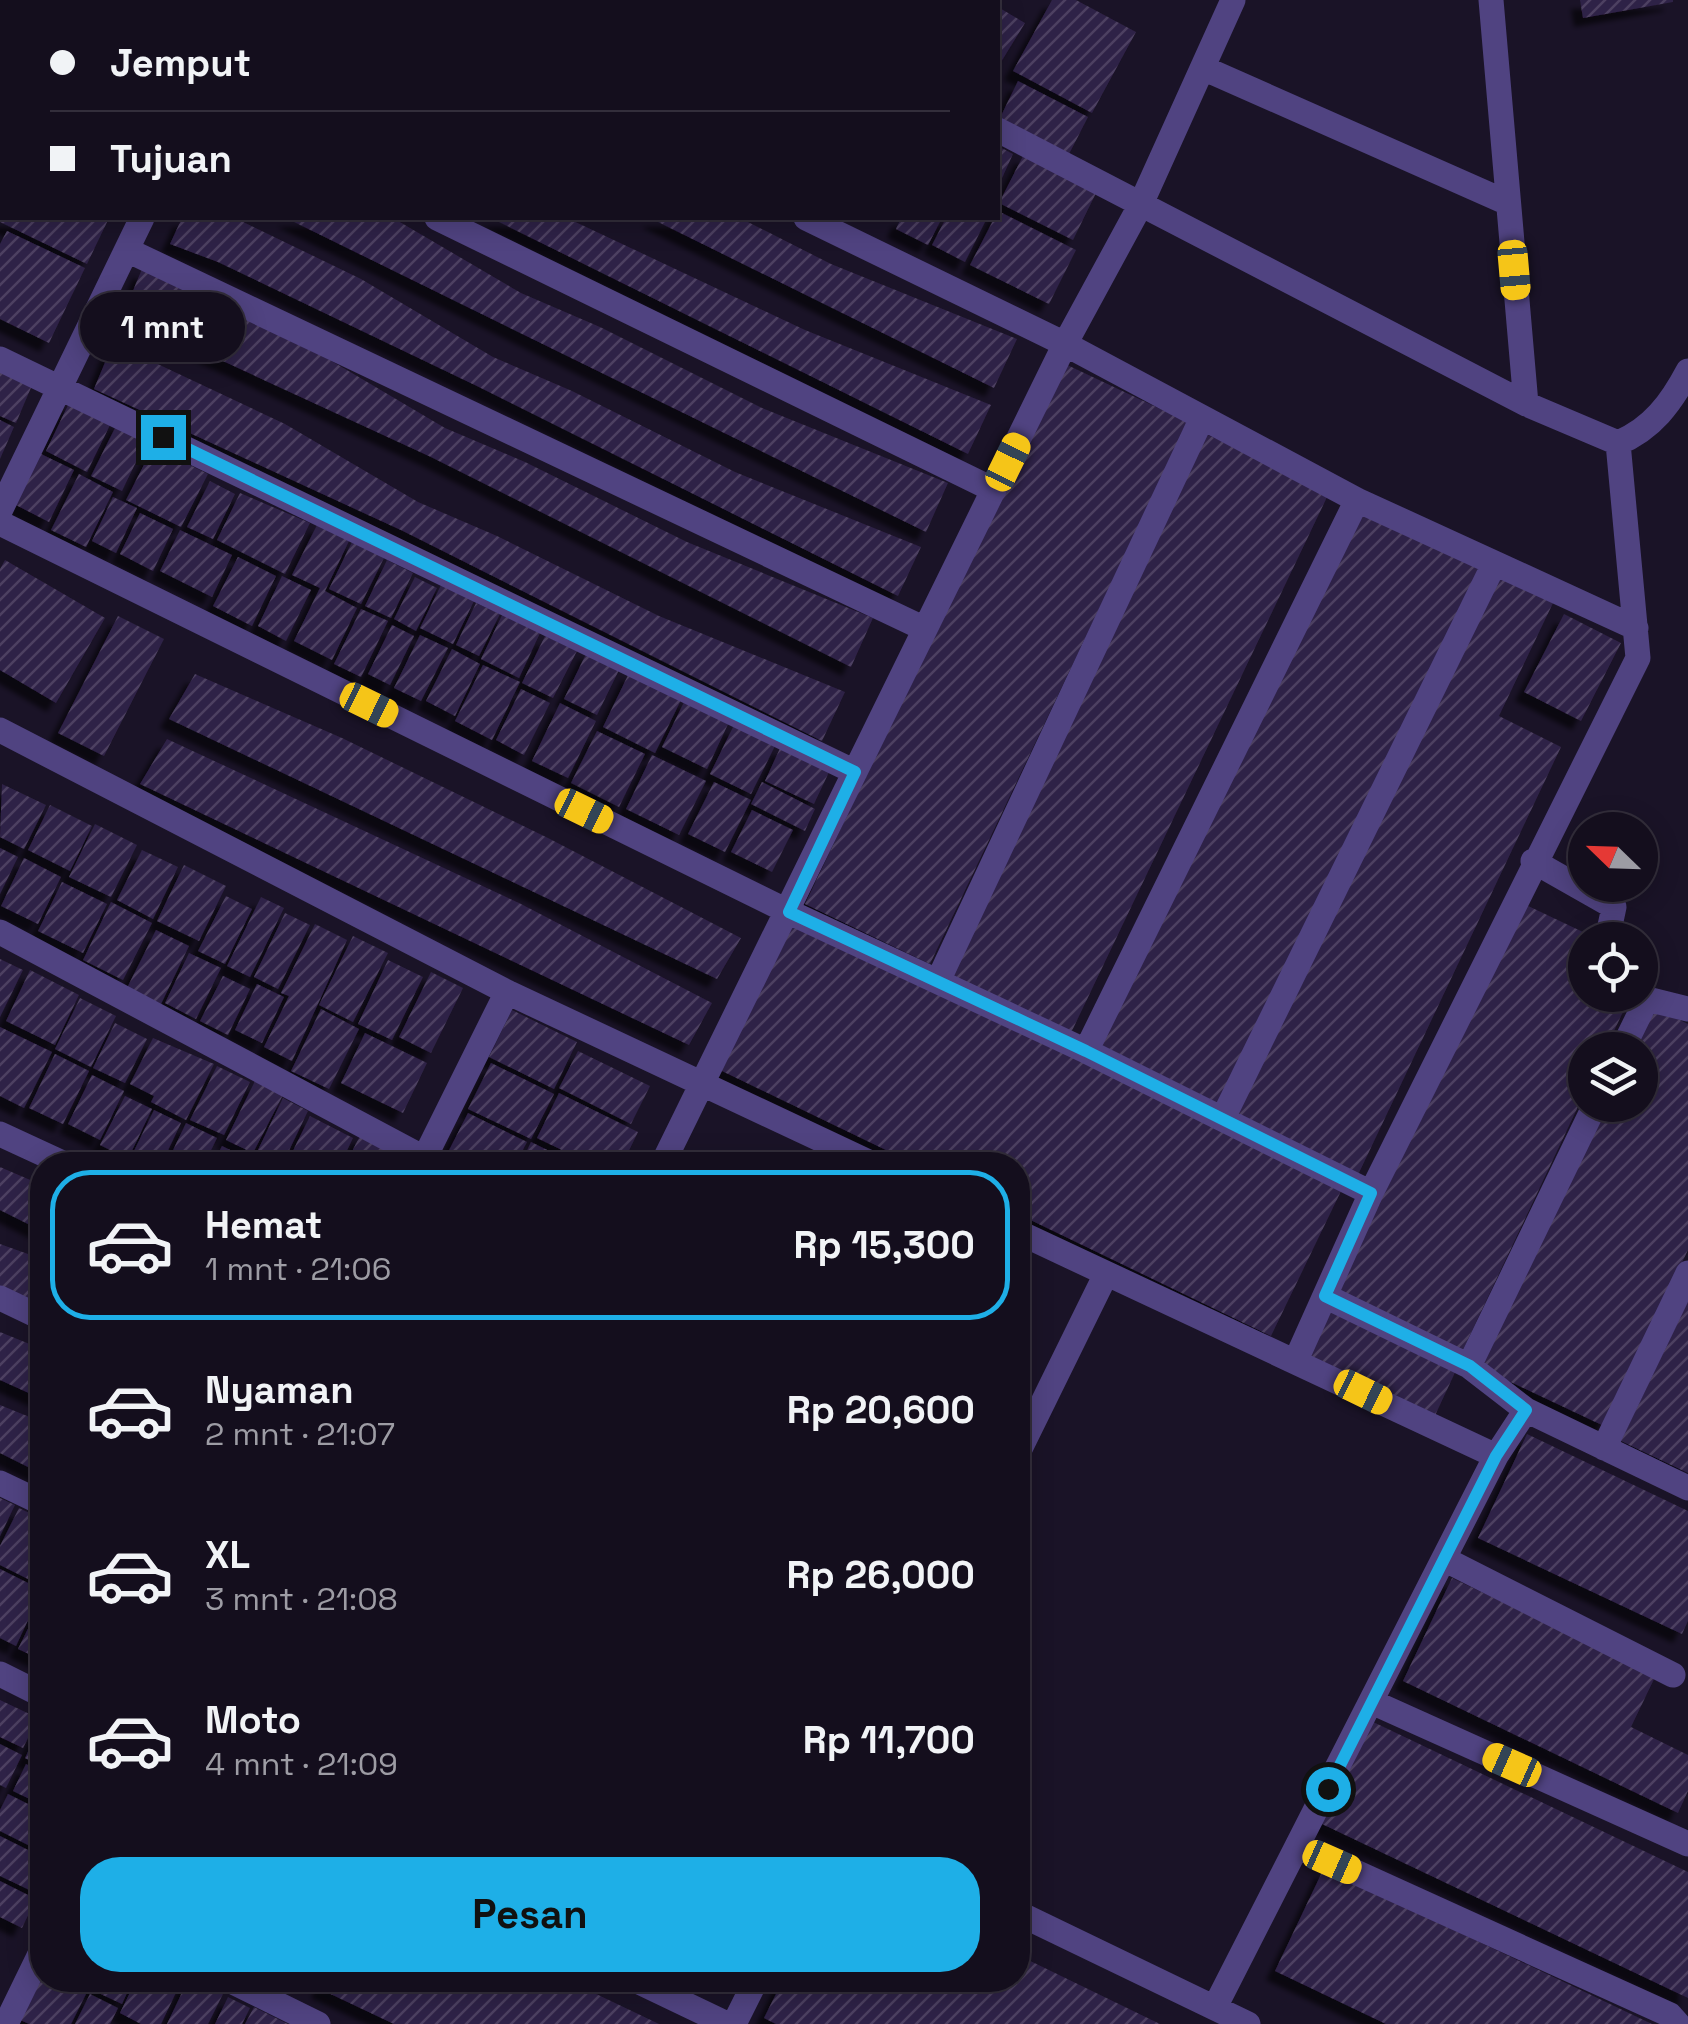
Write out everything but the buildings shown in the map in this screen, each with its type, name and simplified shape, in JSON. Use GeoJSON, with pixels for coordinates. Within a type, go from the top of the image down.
{"type":"FeatureCollection","features":[{"type":"Feature","properties":{"kind":"street"},"geometry":{"type":"LineString","coordinates":[[668,1152],[1065,344],[1140,206],[1233,0]]}},
{"type":"Feature","properties":{"kind":"street"},"geometry":{"type":"LineString","coordinates":[[1491,0],[1526,404]]}},
{"type":"Feature","properties":{"kind":"street"},"geometry":{"type":"LineString","coordinates":[[1202,68],[1508,203]]}},
{"type":"Feature","properties":{"kind":"street"},"geometry":{"type":"LineString","coordinates":[[1000,131],[1526,404],[1618,443],[1638,435],[1659,416],[1688,371]]}},
{"type":"Feature","properties":{"kind":"street"},"geometry":{"type":"LineString","coordinates":[[0,511],[141,220]]}},
{"type":"Feature","properties":{"kind":"street"},"geometry":{"type":"LineString","coordinates":[[441,220],[994,490]]}},
{"type":"Feature","properties":{"kind":"street"},"geometry":{"type":"LineString","coordinates":[[810,220],[1065,344],[1200,420],[1357,500],[1636,628]]}},
{"type":"Feature","properties":{"kind":"street"},"geometry":{"type":"LineString","coordinates":[[126,250],[925,629]]}},
{"type":"Feature","properties":{"kind":"street"},"geometry":{"type":"LineString","coordinates":[[0,359],[855,772]]}},
{"type":"Feature","properties":{"kind":"street"},"geometry":{"type":"LineString","coordinates":[[938,982],[1200,420]]}},
{"type":"Feature","properties":{"kind":"street"},"geometry":{"type":"LineString","coordinates":[[1296,1360],[1371,1193],[1533,861],[1638,658],[1618,443]]}},
{"type":"Feature","properties":{"kind":"street"},"geometry":{"type":"LineString","coordinates":[[1086,1051],[1357,500]]}},
{"type":"Feature","properties":{"kind":"street"},"geometry":{"type":"LineString","coordinates":[[0,523],[789,912],[1086,1051],[1371,1193]]}},
{"type":"Feature","properties":{"kind":"street"},"geometry":{"type":"LineString","coordinates":[[1223,1118],[1494,564]]}},
{"type":"Feature","properties":{"kind":"street"},"geometry":{"type":"LineString","coordinates":[[0,730],[507,992],[847,1152]]}},
{"type":"Feature","properties":{"kind":"street"},"geometry":{"type":"LineString","coordinates":[[1533,861],[1614,907],[1611,922]]}},
{"type":"Feature","properties":{"kind":"street"},"geometry":{"type":"LineString","coordinates":[[0,932],[405,1152]]}},
{"type":"Feature","properties":{"kind":"street"},"geometry":{"type":"LineString","coordinates":[[428,1152],[507,992]]}},
{"type":"Feature","properties":{"kind":"street"},"geometry":{"type":"LineString","coordinates":[[1658,1001],[1688,1009]]}},
{"type":"Feature","properties":{"kind":"street"},"geometry":{"type":"LineString","coordinates":[[1470,1366],[1587,1122]]}},
{"type":"Feature","properties":{"kind":"street"},"geometry":{"type":"LineString","coordinates":[[0,1134],[39,1152]]}},
{"type":"Feature","properties":{"kind":"street"},"geometry":{"type":"LineString","coordinates":[[1030,1238],[1496,1456]]}},
{"type":"Feature","properties":{"kind":"street"},"geometry":{"type":"LineString","coordinates":[[1604,1448],[1688,1273]]}},
{"type":"Feature","properties":{"kind":"street"},"geometry":{"type":"LineString","coordinates":[[1030,1429],[1106,1274]]}},
{"type":"Feature","properties":{"kind":"street"},"geometry":{"type":"LineString","coordinates":[[1325,1296],[1470,1366],[1526,1410],[1688,1488]]}},
{"type":"Feature","properties":{"kind":"street"},"geometry":{"type":"LineString","coordinates":[[0,1298],[30,1312]]}},
{"type":"Feature","properties":{"kind":"street"},"geometry":{"type":"LineString","coordinates":[[1215,2007],[1496,1456],[1526,1410]]}},
{"type":"Feature","properties":{"kind":"street"},"geometry":{"type":"LineString","coordinates":[[0,1483],[30,1497]]}},
{"type":"Feature","properties":{"kind":"street"},"geometry":{"type":"LineString","coordinates":[[1444,1559],[1673,1675]]}},
{"type":"Feature","properties":{"kind":"street"},"geometry":{"type":"LineString","coordinates":[[0,1674],[30,1689]]}},
{"type":"Feature","properties":{"kind":"street"},"geometry":{"type":"LineString","coordinates":[[1372,1702],[1688,1844]]}},
{"type":"Feature","properties":{"kind":"street"},"geometry":{"type":"LineString","coordinates":[[1298,1846],[1670,2014],[1678,2024]]}},
{"type":"Feature","properties":{"kind":"street"},"geometry":{"type":"LineString","coordinates":[[1030,1919],[1248,2024]]}},
{"type":"Feature","properties":{"kind":"street"},"geometry":{"type":"LineString","coordinates":[[6,2024],[30,1975]]}},
{"type":"Feature","properties":{"kind":"street"},"geometry":{"type":"LineString","coordinates":[[253,1992],[318,2024]]}},
{"type":"Feature","properties":{"kind":"street"},"geometry":{"type":"LineString","coordinates":[[661,1992],[731,2024],[749,1992]]}},
{"type":"Feature","properties":{"kind":"route"},"geometry":{"type":"LineString","coordinates":[[163,437],[855,772],[789,912],[1086,1051],[1371,1193],[1325,1296],[1470,1366],[1526,1410],[1496,1456],[1328,1789]]}}]}
